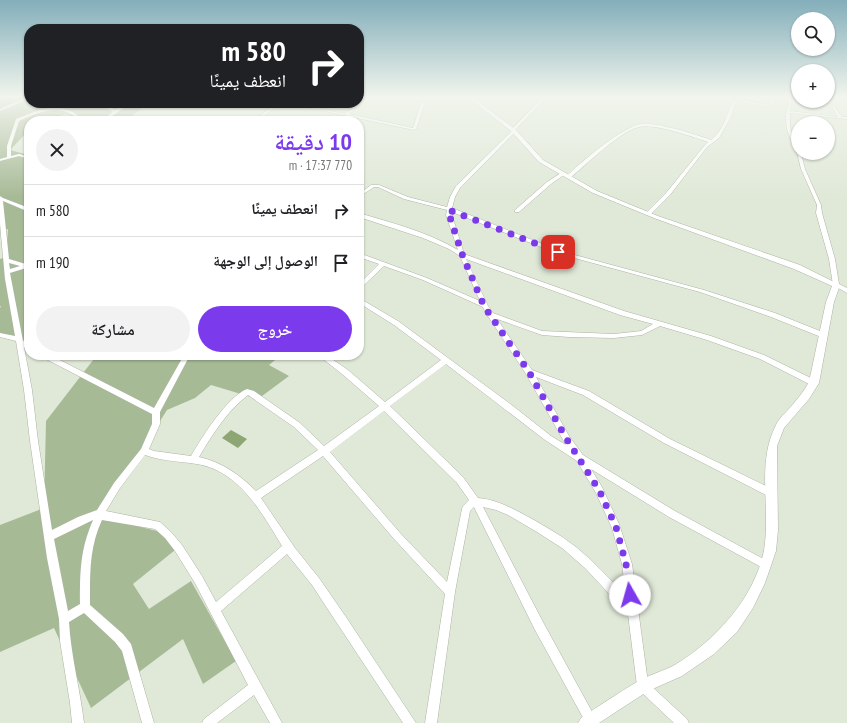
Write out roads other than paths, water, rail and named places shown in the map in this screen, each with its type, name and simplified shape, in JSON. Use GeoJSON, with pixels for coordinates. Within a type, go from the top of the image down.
{"type":"FeatureCollection","features":[{"type":"Feature","properties":{"kind":"street"},"geometry":{"type":"LineString","coordinates":[[9,157],[9,146],[14,130]]}},
{"type":"Feature","properties":{"kind":"street"},"geometry":{"type":"LineString","coordinates":[[517,211],[523,204],[549,183],[565,176],[620,135],[630,130]]}},
{"type":"Feature","properties":{"kind":"street"},"geometry":{"type":"LineString","coordinates":[[667,130],[711,142]]}},
{"type":"Feature","properties":{"kind":"street"},"geometry":{"type":"LineString","coordinates":[[648,214],[668,194],[706,146],[718,137],[722,130]]}},
{"type":"Feature","properties":{"kind":"street"},"geometry":{"type":"LineString","coordinates":[[683,723],[643,686],[626,564],[616,527],[599,490],[566,438],[529,372],[484,306],[462,254],[449,214],[453,194],[458,187],[514,131],[542,161],[565,176],[604,196],[648,214],[797,267],[847,291]]}},
{"type":"Feature","properties":{"kind":"street"},"geometry":{"type":"LineString","coordinates":[[0,160],[19,155],[24,156]]}},
{"type":"Feature","properties":{"kind":"street"},"geometry":{"type":"LineString","coordinates":[[328,360],[345,372],[384,406],[460,480],[476,502],[588,721],[624,700],[643,686],[677,671],[709,649],[732,627],[748,603],[761,579],[770,551],[772,530],[771,458],[776,434],[780,426],[806,396],[814,383],[830,302],[836,285],[832,259],[819,213],[819,206],[800,160]]}},
{"type":"Feature","properties":{"kind":"street"},"geometry":{"type":"LineString","coordinates":[[364,192],[371,187],[377,186],[415,202],[449,210],[564,254],[702,291],[823,335]]}},
{"type":"Feature","properties":{"kind":"street"},"geometry":{"type":"LineString","coordinates":[[24,208],[0,198],[8,272],[20,341],[52,558],[64,619],[78,723]]}},
{"type":"Feature","properties":{"kind":"street"},"geometry":{"type":"LineString","coordinates":[[364,217],[430,239],[450,247],[462,254],[622,313],[709,338],[762,357],[814,383]]}},
{"type":"Feature","properties":{"kind":"street"},"geometry":{"type":"LineString","coordinates":[[364,257],[425,279],[484,306]]}},
{"type":"Feature","properties":{"kind":"street"},"geometry":{"type":"LineString","coordinates":[[7,260],[24,265]]}},
{"type":"Feature","properties":{"kind":"street"},"geometry":{"type":"LineString","coordinates":[[364,282],[383,264]]}},
{"type":"Feature","properties":{"kind":"street"},"geometry":{"type":"LineString","coordinates":[[8,272],[24,267]]}},
{"type":"Feature","properties":{"kind":"street"},"geometry":{"type":"LineString","coordinates":[[364,303],[396,323],[548,438],[672,514],[766,565]]}},
{"type":"Feature","properties":{"kind":"street"},"geometry":{"type":"LineString","coordinates":[[489,314],[542,333],[569,335],[614,336],[635,334],[642,333],[659,324]]}},
{"type":"Feature","properties":{"kind":"street"},"geometry":{"type":"LineString","coordinates":[[0,335],[24,344]]}},
{"type":"Feature","properties":{"kind":"street"},"geometry":{"type":"LineString","coordinates":[[54,360],[156,412]]}},
{"type":"Feature","properties":{"kind":"street"},"geometry":{"type":"LineString","coordinates":[[148,723],[127,648],[119,638],[85,607],[84,581],[87,551],[100,514],[124,474],[144,451],[156,424],[156,412],[184,360]]}},
{"type":"Feature","properties":{"kind":"street"},"geometry":{"type":"LineString","coordinates":[[256,496],[324,451],[445,361]]}},
{"type":"Feature","properties":{"kind":"street"},"geometry":{"type":"LineString","coordinates":[[529,372],[586,393],[667,441],[771,493]]}},
{"type":"Feature","properties":{"kind":"street"},"geometry":{"type":"LineString","coordinates":[[194,458],[210,433],[229,410],[247,392],[266,402],[297,425],[324,451],[398,537],[450,592]]}},
{"type":"Feature","properties":{"kind":"street"},"geometry":{"type":"LineString","coordinates":[[144,451],[152,455],[194,458],[224,470],[256,496],[288,547],[319,586],[410,723]]}},
{"type":"Feature","properties":{"kind":"street"},"geometry":{"type":"LineString","coordinates":[[431,723],[450,592],[466,509],[470,504],[485,502],[509,511],[567,547],[595,570],[632,610]]}},
{"type":"Feature","properties":{"kind":"street"},"geometry":{"type":"LineString","coordinates":[[49,537],[92,515],[100,514],[157,525],[163,530],[188,563],[216,610],[276,723]]}},
{"type":"Feature","properties":{"kind":"street"},"geometry":{"type":"LineString","coordinates":[[216,610],[288,547]]}},
{"type":"Feature","properties":{"kind":"street"},"geometry":{"type":"LineString","coordinates":[[64,619],[85,607]]}},
{"type":"Feature","properties":{"kind":"street"},"geometry":{"type":"LineString","coordinates":[[208,723],[256,686]]}}]}
